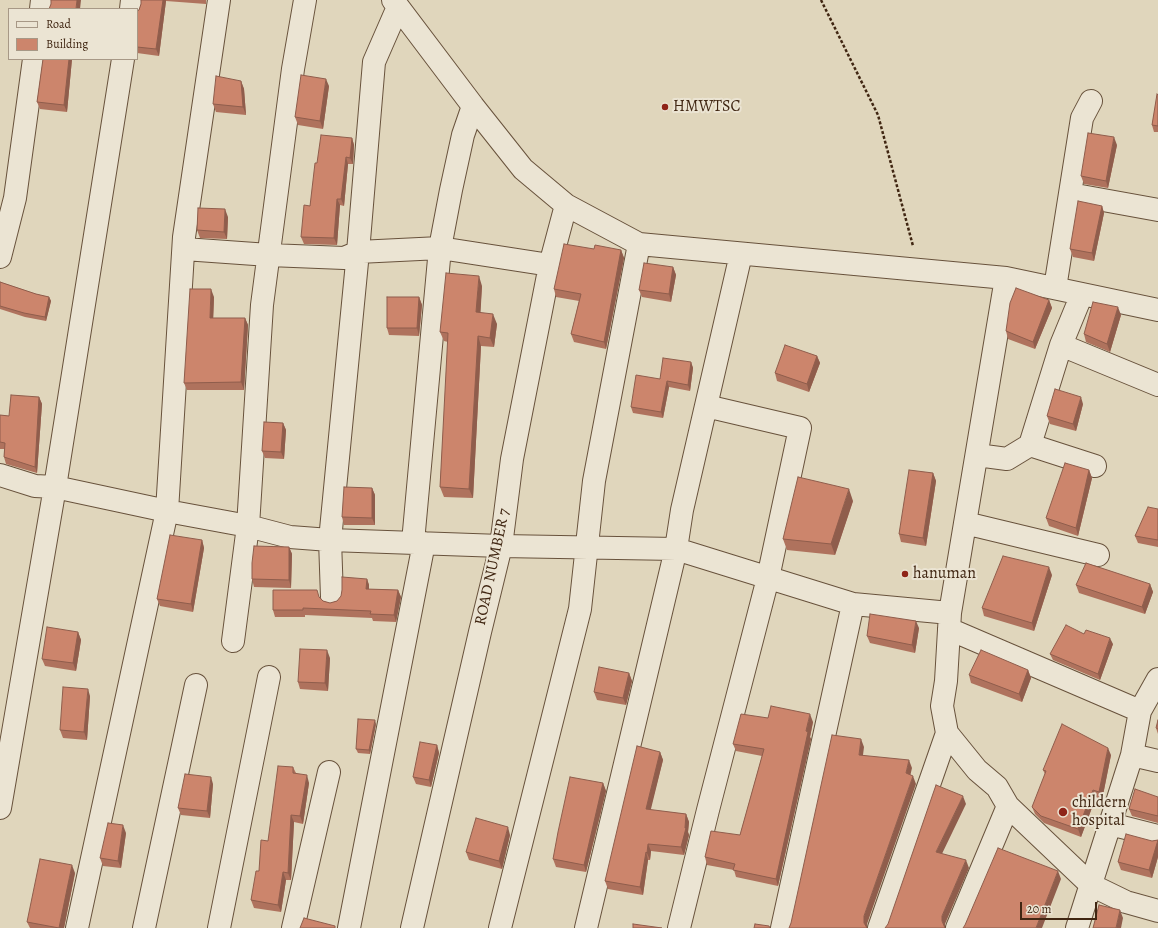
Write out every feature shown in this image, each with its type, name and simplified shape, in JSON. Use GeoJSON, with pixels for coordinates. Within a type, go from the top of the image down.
{"type":"FeatureCollection","features":[{"type":"Feature","properties":{"kind":"street"},"geometry":{"type":"LineString","coordinates":[[77,928],[167,511],[186,229],[219,0]]}},
{"type":"Feature","properties":{"kind":"street"},"geometry":{"type":"LineString","coordinates":[[233,640],[248,526],[262,305],[293,69],[306,0]]}},
{"type":"Feature","properties":{"kind":"street"},"geometry":{"type":"LineString","coordinates":[[395,3],[473,106],[523,168],[566,205],[639,244],[1006,278],[1158,310]]}},
{"type":"Feature","properties":{"kind":"street"},"geometry":{"type":"LineString","coordinates":[[332,597],[330,540],[358,252],[374,62],[395,3]]}},
{"type":"Feature","properties":{"kind":"street"},"geometry":{"type":"LineString","coordinates":[[0,257],[15,198],[34,60]]}},
{"type":"Feature","properties":{"kind":"street"},"geometry":{"type":"LineString","coordinates":[[0,808],[55,487],[123,60]]}},
{"type":"Feature","properties":{"kind":"street"},"geometry":{"type":"LineString","coordinates":[[1055,288],[1082,118],[1091,101]]}},
{"type":"Feature","properties":{"kind":"street"},"geometry":{"type":"LineString","coordinates":[[349,928],[419,542],[440,248],[450,190],[463,135],[473,106]]}},
{"type":"Feature","properties":{"kind":"street"},"geometry":{"type":"LineString","coordinates":[[1070,194],[1158,210]]}},
{"type":"Feature","properties":{"kind":"street","name":"ROAD NUMBER 7"},"geometry":{"type":"LineString","coordinates":[[412,928],[501,546],[512,459],[550,265],[566,205]]}},
{"type":"Feature","properties":{"kind":"street"},"geometry":{"type":"LineString","coordinates":[[500,928],[580,609],[594,481],[639,244]]}},
{"type":"Feature","properties":{"kind":"street"},"geometry":{"type":"LineString","coordinates":[[184,249],[269,255],[344,258],[358,252],[440,248],[550,265]]}},
{"type":"Feature","properties":{"kind":"street"},"geometry":{"type":"LineString","coordinates":[[586,928],[676,549],[682,510],[742,254]]}},
{"type":"Feature","properties":{"kind":"street"},"geometry":{"type":"LineString","coordinates":[[1006,278],[949,621],[946,681],[942,706],[947,732],[977,770],[997,787],[1008,806],[1091,885],[1126,902],[1158,911]]}},
{"type":"Feature","properties":{"kind":"street"},"geometry":{"type":"LineString","coordinates":[[977,455],[1007,459],[1030,445],[1061,345],[1082,294]]}},
{"type":"Feature","properties":{"kind":"street"},"geometry":{"type":"LineString","coordinates":[[1061,345],[1158,385]]}},
{"type":"Feature","properties":{"kind":"street"},"geometry":{"type":"LineString","coordinates":[[679,928],[768,578],[800,428],[706,406]]}},
{"type":"Feature","properties":{"kind":"street"},"geometry":{"type":"LineString","coordinates":[[1030,445],[1095,466]]}},
{"type":"Feature","properties":{"kind":"street"},"geometry":{"type":"LineString","coordinates":[[0,478],[36,486],[55,487],[167,511],[248,526],[290,537],[330,540],[501,546],[676,549],[853,604],[949,621],[1140,711]]}},
{"type":"Feature","properties":{"kind":"street"},"geometry":{"type":"LineString","coordinates":[[965,523],[1098,555]]}},
{"type":"Feature","properties":{"kind":"street"},"geometry":{"type":"LineString","coordinates":[[782,928],[853,604]]}},
{"type":"Feature","properties":{"kind":"street"},"geometry":{"type":"LineString","coordinates":[[219,928],[269,677]]}},
{"type":"Feature","properties":{"kind":"street"},"geometry":{"type":"LineString","coordinates":[[1077,928],[1132,755],[1140,711],[1158,680]]}},
{"type":"Feature","properties":{"kind":"street"},"geometry":{"type":"LineString","coordinates":[[144,928],[196,686]]}},
{"type":"Feature","properties":{"kind":"street"},"geometry":{"type":"LineString","coordinates":[[879,928],[947,732]]}},
{"type":"Feature","properties":{"kind":"street"},"geometry":{"type":"LineString","coordinates":[[1132,755],[1158,761]]}},
{"type":"Feature","properties":{"kind":"street"},"geometry":{"type":"LineString","coordinates":[[293,928],[329,772]]}},
{"type":"Feature","properties":{"kind":"street"},"geometry":{"type":"LineString","coordinates":[[958,928],[1008,806]]}},
{"type":"Feature","properties":{"kind":"street"},"geometry":{"type":"LineString","coordinates":[[1110,824],[1158,836]]}},
{"type":"Feature","properties":{"kind":"path"},"geometry":{"type":"LineString","coordinates":[[821,0],[878,115],[919,269]]}},
{"type":"Feature","properties":{"kind":"building"},"geometry":{"type":"Polygon","coordinates":[[[51,0],[77,0],[76,8],[49,8],[51,0]]]}},
{"type":"Feature","properties":{"kind":"building"},"geometry":{"type":"Polygon","coordinates":[[[141,0],[163,0],[156,49],[138,47],[138,10],[141,0]]]}},
{"type":"Feature","properties":{"kind":"building"},"geometry":{"type":"Polygon","coordinates":[[[43,60],[69,60],[64,105],[37,102],[43,60]]]}},
{"type":"Feature","properties":{"kind":"building"},"geometry":{"type":"Polygon","coordinates":[[[301,75],[326,79],[320,121],[295,117],[301,75]]]}},
{"type":"Feature","properties":{"kind":"building"},"geometry":{"type":"Polygon","coordinates":[[[216,76],[241,81],[243,107],[213,104],[216,76]]]}},
{"type":"Feature","properties":{"kind":"building"},"geometry":{"type":"Polygon","coordinates":[[[1157,94],[1158,95],[1158,126],[1152,125],[1157,94]]]}},
{"type":"Feature","properties":{"kind":"building"},"geometry":{"type":"Polygon","coordinates":[[[1088,133],[1114,137],[1106,181],[1081,176],[1088,133]]]}},
{"type":"Feature","properties":{"kind":"building"},"geometry":{"type":"Polygon","coordinates":[[[321,135],[352,138],[350,158],[346,157],[341,199],[337,199],[334,238],[301,237],[304,205],[310,206],[315,163],[317,163],[321,135]]]}},
{"type":"Feature","properties":{"kind":"building"},"geometry":{"type":"Polygon","coordinates":[[[1078,201],[1102,206],[1092,253],[1070,249],[1078,201]]]}},
{"type":"Feature","properties":{"kind":"building"},"geometry":{"type":"Polygon","coordinates":[[[198,208],[225,209],[224,232],[197,230],[198,208]]]}},
{"type":"Feature","properties":{"kind":"building"},"geometry":{"type":"Polygon","coordinates":[[[564,244],[594,249],[595,245],[621,250],[604,342],[571,334],[581,294],[554,289],[564,244]]]}},
{"type":"Feature","properties":{"kind":"building"},"geometry":{"type":"Polygon","coordinates":[[[644,263],[673,267],[669,294],[639,290],[644,263]]]}},
{"type":"Feature","properties":{"kind":"building"},"geometry":{"type":"Polygon","coordinates":[[[446,273],[479,276],[476,312],[493,314],[490,338],[478,336],[469,489],[440,487],[448,333],[440,332],[446,273]]]}},
{"type":"Feature","properties":{"kind":"building"},"geometry":{"type":"Polygon","coordinates":[[[0,282],[49,297],[45,317],[0,306],[0,282]]]}},
{"type":"Feature","properties":{"kind":"building"},"geometry":{"type":"Polygon","coordinates":[[[1016,288],[1049,300],[1033,342],[1006,331],[1010,303],[1016,288]]]}},
{"type":"Feature","properties":{"kind":"building"},"geometry":{"type":"Polygon","coordinates":[[[190,289],[211,289],[210,318],[245,318],[241,382],[184,383],[190,289]]]}},
{"type":"Feature","properties":{"kind":"building"},"geometry":{"type":"Polygon","coordinates":[[[387,297],[419,297],[417,328],[387,328],[387,297]]]}},
{"type":"Feature","properties":{"kind":"building"},"geometry":{"type":"Polygon","coordinates":[[[1093,302],[1118,307],[1107,344],[1084,334],[1093,302]]]}},
{"type":"Feature","properties":{"kind":"building"},"geometry":{"type":"Polygon","coordinates":[[[785,345],[817,356],[807,384],[775,373],[785,345]]]}},
{"type":"Feature","properties":{"kind":"building"},"geometry":{"type":"Polygon","coordinates":[[[663,358],[691,362],[688,385],[667,381],[661,412],[631,407],[636,375],[660,379],[663,358]]]}},
{"type":"Feature","properties":{"kind":"building"},"geometry":{"type":"Polygon","coordinates":[[[1055,389],[1081,397],[1073,424],[1047,416],[1055,389]]]}},
{"type":"Feature","properties":{"kind":"building"},"geometry":{"type":"Polygon","coordinates":[[[11,395],[39,397],[35,467],[4,457],[5,443],[0,442],[0,415],[9,416],[11,395]]]}},
{"type":"Feature","properties":{"kind":"building"},"geometry":{"type":"Polygon","coordinates":[[[264,422],[283,423],[281,452],[262,451],[264,422]]]}},
{"type":"Feature","properties":{"kind":"building"},"geometry":{"type":"Polygon","coordinates":[[[1065,463],[1089,470],[1076,528],[1046,518],[1065,463]]]}},
{"type":"Feature","properties":{"kind":"building"},"geometry":{"type":"Polygon","coordinates":[[[909,470],[933,473],[923,538],[899,534],[909,470]]]}},
{"type":"Feature","properties":{"kind":"building"},"geometry":{"type":"Polygon","coordinates":[[[798,477],[849,489],[831,544],[783,539],[798,477]]]}},
{"type":"Feature","properties":{"kind":"building"},"geometry":{"type":"Polygon","coordinates":[[[344,487],[372,488],[372,518],[342,517],[344,487]]]}},
{"type":"Feature","properties":{"kind":"building"},"geometry":{"type":"Polygon","coordinates":[[[1148,507],[1158,509],[1158,540],[1135,536],[1148,507]]]}},
{"type":"Feature","properties":{"kind":"building"},"geometry":{"type":"Polygon","coordinates":[[[170,535],[202,540],[191,604],[157,599],[170,535]]]}},
{"type":"Feature","properties":{"kind":"building"},"geometry":{"type":"Polygon","coordinates":[[[254,546],[289,547],[289,580],[252,579],[254,546]]]}},
{"type":"Feature","properties":{"kind":"building"},"geometry":{"type":"Polygon","coordinates":[[[1003,556],[1049,567],[1032,623],[982,608],[1003,556]]]}},
{"type":"Feature","properties":{"kind":"building"},"geometry":{"type":"Polygon","coordinates":[[[1086,563],[1150,584],[1142,607],[1076,585],[1086,563]]]}},
{"type":"Feature","properties":{"kind":"building"},"geometry":{"type":"Polygon","coordinates":[[[342,577],[367,579],[366,589],[398,590],[394,615],[370,614],[371,611],[303,608],[303,610],[273,610],[273,590],[317,590],[319,597],[323,601],[330,603],[337,601],[341,596],[342,577]]]}},
{"type":"Feature","properties":{"kind":"building"},"geometry":{"type":"Polygon","coordinates":[[[870,614],[916,621],[912,645],[867,636],[870,614]]]}},
{"type":"Feature","properties":{"kind":"building"},"geometry":{"type":"Polygon","coordinates":[[[1066,625],[1084,634],[1086,630],[1110,638],[1098,674],[1050,654],[1066,625]]]}},
{"type":"Feature","properties":{"kind":"building"},"geometry":{"type":"Polygon","coordinates":[[[47,627],[78,632],[73,663],[42,659],[47,627]]]}},
{"type":"Feature","properties":{"kind":"building"},"geometry":{"type":"Polygon","coordinates":[[[300,649],[327,650],[325,683],[298,682],[300,649]]]}},
{"type":"Feature","properties":{"kind":"building"},"geometry":{"type":"Polygon","coordinates":[[[981,650],[1028,670],[1019,694],[969,675],[981,650]]]}},
{"type":"Feature","properties":{"kind":"building"},"geometry":{"type":"Polygon","coordinates":[[[599,667],[629,673],[623,698],[594,692],[599,667]]]}},
{"type":"Feature","properties":{"kind":"building"},"geometry":{"type":"Polygon","coordinates":[[[63,687],[88,689],[84,732],[60,730],[63,687]]]}},
{"type":"Feature","properties":{"kind":"building"},"geometry":{"type":"Polygon","coordinates":[[[771,706],[810,714],[806,731],[808,732],[776,879],[733,870],[735,864],[705,857],[711,831],[740,835],[764,749],[733,744],[741,714],[768,718],[771,706]]]}},
{"type":"Feature","properties":{"kind":"building"},"geometry":{"type":"Polygon","coordinates":[[[358,719],[375,720],[369,750],[356,749],[358,719]]]}},
{"type":"Feature","properties":{"kind":"building"},"geometry":{"type":"Polygon","coordinates":[[[1062,724],[1108,748],[1099,792],[1093,790],[1078,829],[1041,816],[1032,807],[1046,771],[1043,770],[1062,724]]]}},
{"type":"Feature","properties":{"kind":"building"},"geometry":{"type":"Polygon","coordinates":[[[832,735],[861,739],[859,755],[909,760],[906,773],[913,776],[864,916],[864,923],[867,928],[789,928],[791,923],[832,735]]]}},
{"type":"Feature","properties":{"kind":"building"},"geometry":{"type":"Polygon","coordinates":[[[420,742],[437,745],[429,780],[413,777],[420,742]]]}},
{"type":"Feature","properties":{"kind":"building"},"geometry":{"type":"Polygon","coordinates":[[[637,746],[660,752],[646,809],[686,814],[686,828],[681,847],[648,844],[640,887],[605,881],[637,746]]]}},
{"type":"Feature","properties":{"kind":"building"},"geometry":{"type":"Polygon","coordinates":[[[278,766],[293,767],[293,773],[307,775],[300,816],[291,815],[288,873],[283,872],[278,905],[251,900],[256,871],[259,871],[261,840],[268,841],[278,766]]]}},
{"type":"Feature","properties":{"kind":"building"},"geometry":{"type":"Polygon","coordinates":[[[185,774],[211,777],[207,811],[178,808],[185,774]]]}},
{"type":"Feature","properties":{"kind":"building"},"geometry":{"type":"Polygon","coordinates":[[[570,777],[603,783],[584,865],[553,859],[570,777]]]}},
{"type":"Feature","properties":{"kind":"building"},"geometry":{"type":"Polygon","coordinates":[[[936,785],[963,796],[936,852],[966,860],[942,916],[942,921],[945,928],[885,928],[888,924],[936,785]]]}},
{"type":"Feature","properties":{"kind":"building"},"geometry":{"type":"Polygon","coordinates":[[[1135,789],[1158,797],[1158,816],[1129,809],[1135,789]]]}},
{"type":"Feature","properties":{"kind":"building"},"geometry":{"type":"Polygon","coordinates":[[[476,818],[508,827],[499,861],[466,852],[476,818]]]}},
{"type":"Feature","properties":{"kind":"building"},"geometry":{"type":"Polygon","coordinates":[[[108,823],[123,825],[118,861],[100,858],[108,823]]]}},
{"type":"Feature","properties":{"kind":"building"},"geometry":{"type":"Polygon","coordinates":[[[1126,834],[1152,841],[1158,840],[1149,870],[1118,862],[1126,834]]]}},
{"type":"Feature","properties":{"kind":"building"},"geometry":{"type":"Polygon","coordinates":[[[998,848],[1058,871],[1036,928],[963,928],[998,848]]]}},
{"type":"Feature","properties":{"kind":"building"},"geometry":{"type":"Polygon","coordinates":[[[40,859],[72,865],[59,928],[27,922],[40,859]]]}},
{"type":"Feature","properties":{"kind":"building"},"geometry":{"type":"Polygon","coordinates":[[[1099,905],[1120,910],[1116,928],[1093,928],[1099,905]]]}},
{"type":"Feature","properties":{"kind":"building"},"geometry":{"type":"Polygon","coordinates":[[[304,918],[335,926],[335,928],[300,928],[304,918]]]}},
{"type":"Feature","properties":{"kind":"building"},"geometry":{"type":"Polygon","coordinates":[[[633,924],[662,928],[633,928],[633,924]]]}},
{"type":"Feature","properties":{"kind":"building"},"geometry":{"type":"Polygon","coordinates":[[[755,924],[769,926],[770,928],[754,928],[755,924]]]}},
{"type":"Feature","properties":{"kind":"place","name":"HMWTSC"},"geometry":{"type":"Point","coordinates":[665,107]}},
{"type":"Feature","properties":{"kind":"place","name":"hanuman"},"geometry":{"type":"Point","coordinates":[905,574]}},
{"type":"Feature","properties":{"kind":"place","name":"childern hospital"},"geometry":{"type":"Point","coordinates":[1063,812]}}]}
